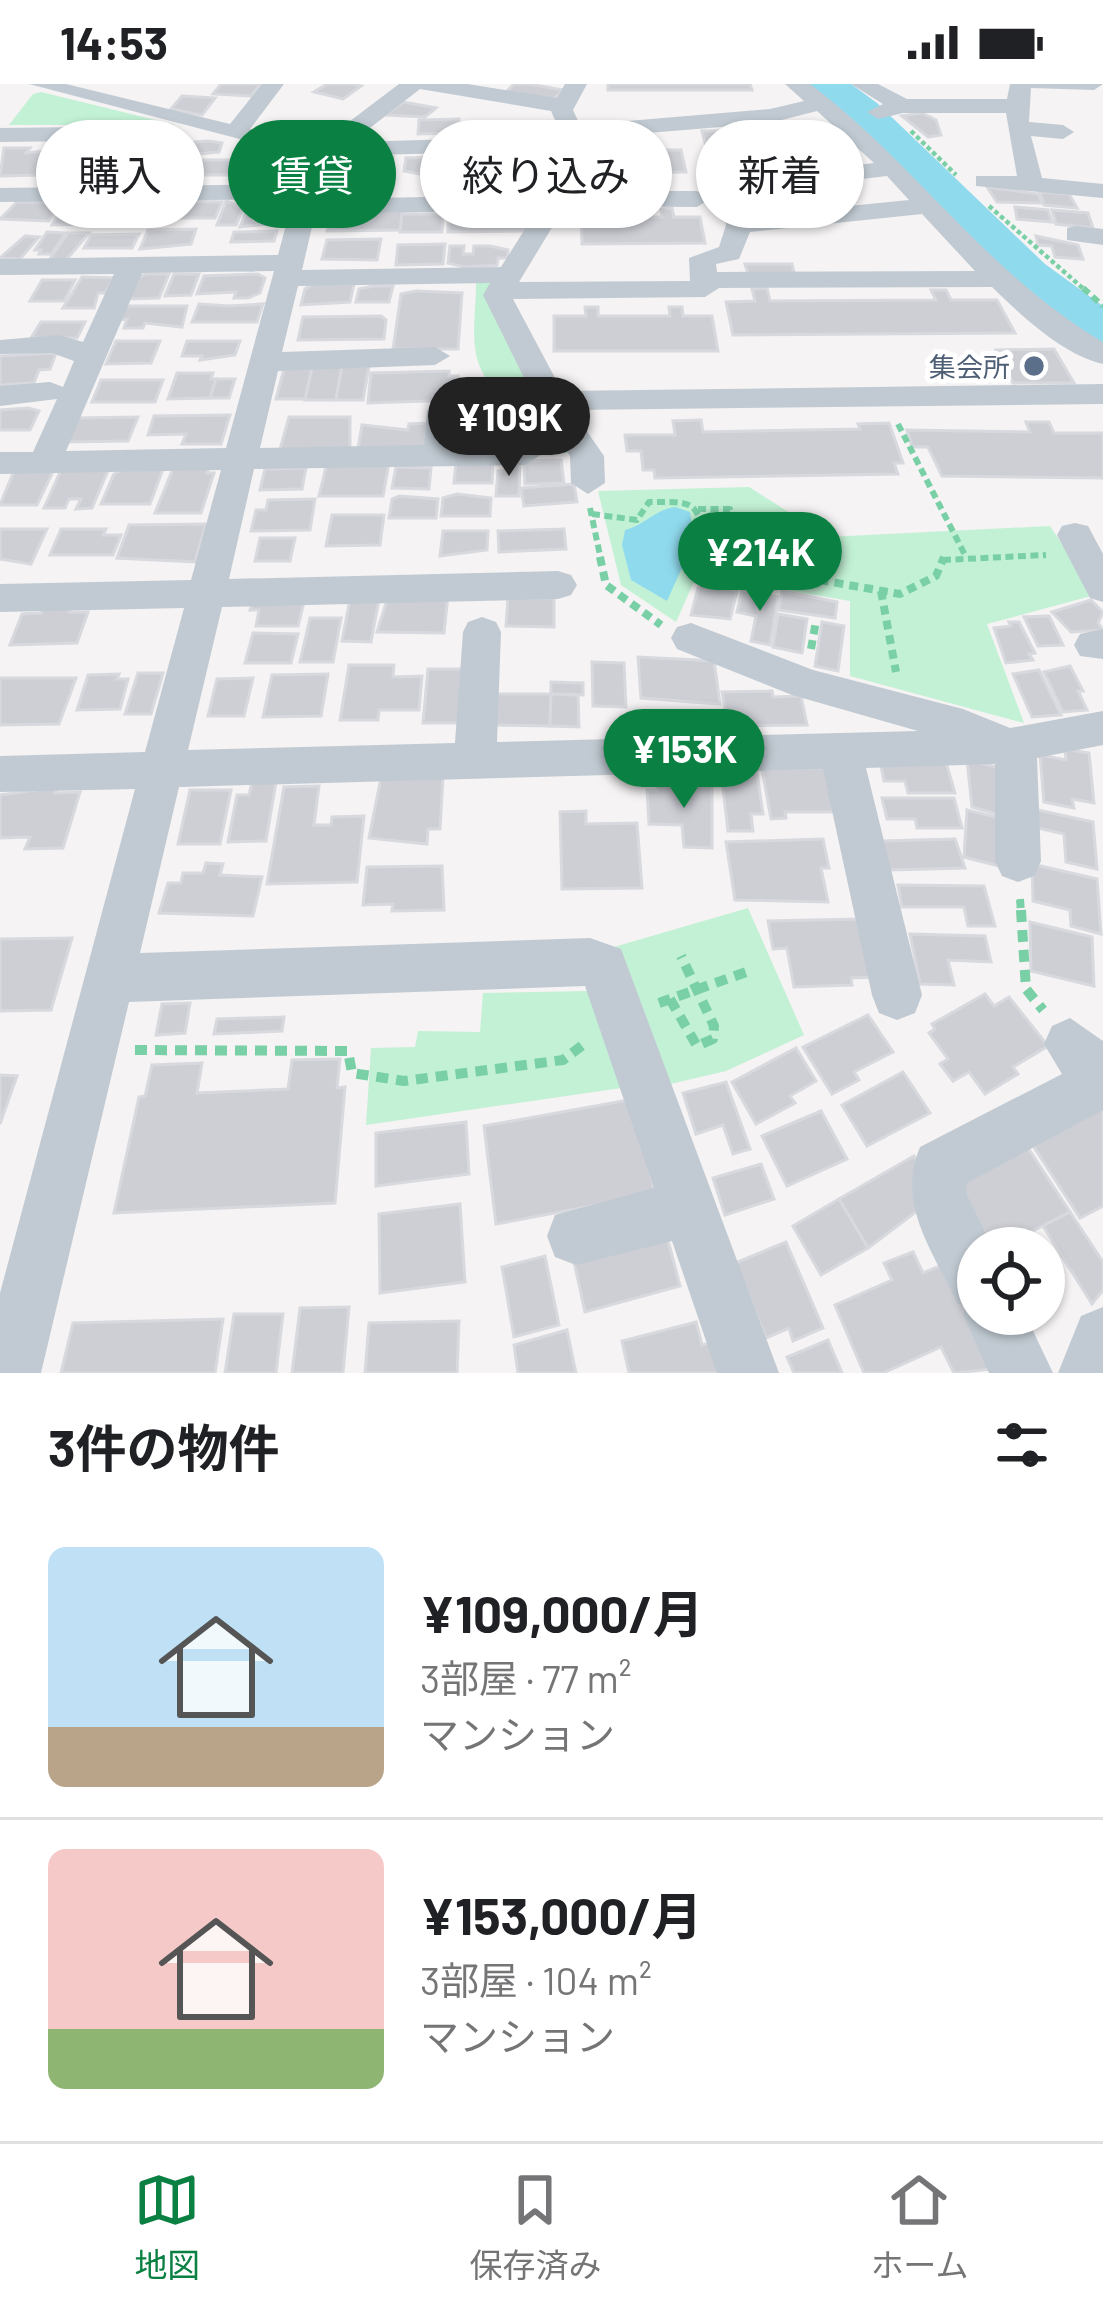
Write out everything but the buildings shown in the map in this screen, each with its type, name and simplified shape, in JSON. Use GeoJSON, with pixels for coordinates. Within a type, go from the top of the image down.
{"type":"FeatureCollection","features":[{"type":"Feature","properties":{"kind":"street"},"geometry":{"type":"LineString","coordinates":[[0,135],[225,129],[273,84]]}},
{"type":"Feature","properties":{"kind":"street"},"geometry":{"type":"LineString","coordinates":[[366,120],[413,84]]}},
{"type":"Feature","properties":{"kind":"street"},"geometry":{"type":"LineString","coordinates":[[427,84],[564,120]]}},
{"type":"Feature","properties":{"kind":"street"},"geometry":{"type":"LineString","coordinates":[[796,84],[840,113],[994,279],[1034,314],[1103,355]]}},
{"type":"Feature","properties":{"kind":"street"},"geometry":{"type":"LineString","coordinates":[[862,84],[893,109]]}},
{"type":"Feature","properties":{"kind":"street"},"geometry":{"type":"LineString","coordinates":[[1039,84],[1094,84]]}},
{"type":"Feature","properties":{"kind":"street"},"geometry":{"type":"LineString","coordinates":[[21,98],[93,90],[154,112],[228,130]]}},
{"type":"Feature","properties":{"kind":"street"},"geometry":{"type":"LineString","coordinates":[[154,112],[172,94]]}},
{"type":"Feature","properties":{"kind":"street"},"geometry":{"type":"LineString","coordinates":[[626,99],[629,120]]}},
{"type":"Feature","properties":{"kind":"street"},"geometry":{"type":"LineString","coordinates":[[672,123],[1019,106],[1063,132]]}},
{"type":"Feature","properties":{"kind":"street"},"geometry":{"type":"LineString","coordinates":[[1019,106],[1032,185]]}},
{"type":"Feature","properties":{"kind":"street"},"geometry":{"type":"LineString","coordinates":[[864,172],[895,168]]}},
{"type":"Feature","properties":{"kind":"street"},"geometry":{"type":"LineString","coordinates":[[985,181],[1103,191]]}},
{"type":"Feature","properties":{"kind":"street"},"geometry":{"type":"LineString","coordinates":[[0,195],[228,198]]}},
{"type":"Feature","properties":{"kind":"street"},"geometry":{"type":"LineString","coordinates":[[864,213],[930,206]]}},
{"type":"Feature","properties":{"kind":"street"},"geometry":{"type":"LineString","coordinates":[[10,1373],[299,228]]}},
{"type":"Feature","properties":{"kind":"street"},"geometry":{"type":"LineString","coordinates":[[508,278],[538,228]]}},
{"type":"Feature","properties":{"kind":"street"},"geometry":{"type":"LineString","coordinates":[[0,267],[131,266],[508,278],[700,290],[706,287],[705,255],[730,253],[738,228]]}},
{"type":"Feature","properties":{"kind":"street"},"geometry":{"type":"LineString","coordinates":[[45,462],[131,266]]}},
{"type":"Feature","properties":{"kind":"street"},"geometry":{"type":"LineString","coordinates":[[704,274],[994,279]]}},
{"type":"Feature","properties":{"kind":"street"},"geometry":{"type":"LineString","coordinates":[[508,278],[554,401],[587,456],[588,483]]}},
{"type":"Feature","properties":{"kind":"street"},"geometry":{"type":"LineString","coordinates":[[7,347],[59,344],[68,352],[93,351]]}},
{"type":"Feature","properties":{"kind":"street"},"geometry":{"type":"LineString","coordinates":[[265,362],[435,356]]}},
{"type":"Feature","properties":{"kind":"street"},"geometry":{"type":"LineString","coordinates":[[0,396],[50,391]]}},
{"type":"Feature","properties":{"kind":"street"},"geometry":{"type":"LineString","coordinates":[[554,401],[1103,394]]}},
{"type":"Feature","properties":{"kind":"street"},"geometry":{"type":"LineString","coordinates":[[440,456],[443,411]]}},
{"type":"Feature","properties":{"kind":"street"},"geometry":{"type":"LineString","coordinates":[[0,463],[526,454]]}},
{"type":"Feature","properties":{"kind":"street"},"geometry":{"type":"LineString","coordinates":[[1068,545],[1103,588]]}},
{"type":"Feature","properties":{"kind":"street"},"geometry":{"type":"LineString","coordinates":[[0,598],[558,585]]}},
{"type":"Feature","properties":{"kind":"street"},"geometry":{"type":"LineString","coordinates":[[475,762],[482,632]]}},
{"type":"Feature","properties":{"kind":"street"},"geometry":{"type":"LineString","coordinates":[[691,638],[806,684],[946,722],[1008,746],[1017,761],[1018,861]]}},
{"type":"Feature","properties":{"kind":"street"},"geometry":{"type":"LineString","coordinates":[[0,775],[1008,746],[1103,728]]}},
{"type":"Feature","properties":{"kind":"street"},"geometry":{"type":"LineString","coordinates":[[841,752],[897,995]]}},
{"type":"Feature","properties":{"kind":"street"},"geometry":{"type":"LineString","coordinates":[[110,978],[590,962],[604,966],[647,1008],[690,1208],[748,1373]]}},
{"type":"Feature","properties":{"kind":"street"},"geometry":{"type":"LineString","coordinates":[[957,1238],[937,1196],[940,1168],[1092,1068]]}},
{"type":"Feature","properties":{"kind":"street"},"geometry":{"type":"LineString","coordinates":[[576,1236],[690,1208]]}},
{"type":"Feature","properties":{"kind":"street"},"geometry":{"type":"LineString","coordinates":[[1003,1335],[1022,1373]]}},
{"type":"Feature","properties":{"kind":"street"},"geometry":{"type":"LineString","coordinates":[[1090,1373],[1103,1338]]}},
{"type":"Feature","properties":{"kind":"path"},"geometry":{"type":"LineString","coordinates":[[886,394],[909,452],[966,556]]}},
{"type":"Feature","properties":{"kind":"path"},"geometry":{"type":"LineString","coordinates":[[588,483],[606,585],[674,633],[691,638]]}},
{"type":"Feature","properties":{"kind":"path"},"geometry":{"type":"LineString","coordinates":[[602,515],[637,520],[649,502],[689,502],[698,509],[708,543]]}},
{"type":"Feature","properties":{"kind":"path"},"geometry":{"type":"LineString","coordinates":[[698,509],[730,509],[735,529],[776,536],[825,581],[900,595],[936,576],[944,556],[1068,545]]}},
{"type":"Feature","properties":{"kind":"path"},"geometry":{"type":"LineString","coordinates":[[881,591],[896,674],[944,688],[946,722]]}},
{"type":"Feature","properties":{"kind":"path"},"geometry":{"type":"LineString","coordinates":[[1018,861],[1026,989],[1092,1068]]}},
{"type":"Feature","properties":{"kind":"path"},"geometry":{"type":"LineString","coordinates":[[647,1008],[688,1040],[707,1045],[714,1026],[681,956]]}},
{"type":"Feature","properties":{"kind":"path"},"geometry":{"type":"LineString","coordinates":[[92,1049],[348,1051],[348,1068],[360,1077],[404,1081],[563,1060],[647,1008],[748,971]]}},
{"type":"Feature","properties":{"kind":"green space"},"geometry":{"type":"Polygon","coordinates":[[[41,92],[156,120],[36,120],[36,125],[9,125],[33,94],[41,92]]]}},
{"type":"Feature","properties":{"kind":"green space"},"geometry":{"type":"Polygon","coordinates":[[[476,279],[498,279],[575,453],[527,452],[522,428],[486,378],[477,357],[476,279]]]}},
{"type":"Feature","properties":{"kind":"green space"},"geometry":{"type":"Polygon","coordinates":[[[749,487],[828,537],[1050,526],[1095,595],[987,624],[1024,723],[850,676],[850,601],[697,575],[676,622],[621,585],[598,491],[749,487]]]}},
{"type":"Feature","properties":{"kind":"green space"},"geometry":{"type":"Polygon","coordinates":[[[748,908],[804,1035],[726,1071],[666,1085],[614,947],[748,908]]]}},
{"type":"Feature","properties":{"kind":"green space"},"geometry":{"type":"Polygon","coordinates":[[[588,991],[628,1087],[366,1125],[371,1048],[415,1047],[418,1031],[480,1032],[483,993],[588,991]]]}},
{"type":"Feature","properties":{"kind":"water"},"geometry":{"type":"Polygon","coordinates":[[[675,507],[690,512],[697,556],[681,570],[667,601],[631,580],[622,545],[625,530],[675,507]]]}},
{"type":"Feature","properties":{"kind":"waterway"},"geometry":{"type":"LineString","coordinates":[[826,84],[898,142],[1028,274],[1103,328]]}},
{"type":"Feature","properties":{"kind":"place","name":"集会所"},"geometry":{"type":"Point","coordinates":[1034,366]}}]}
